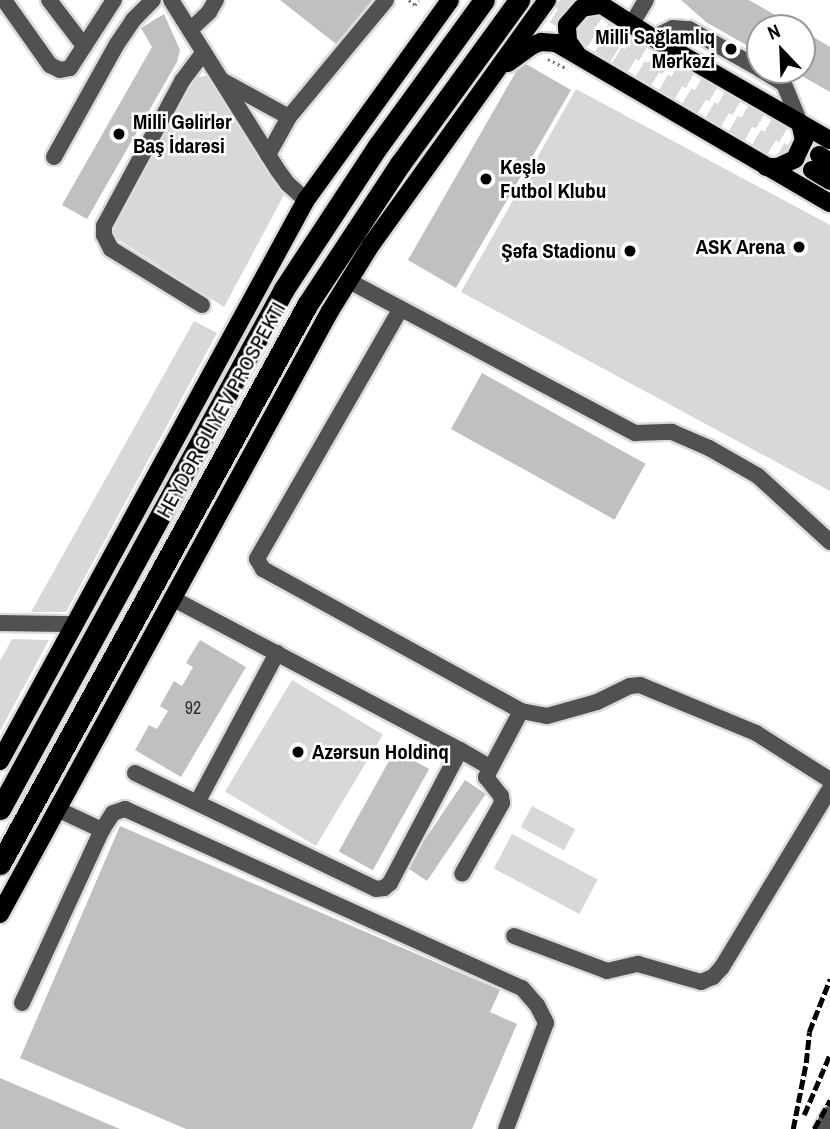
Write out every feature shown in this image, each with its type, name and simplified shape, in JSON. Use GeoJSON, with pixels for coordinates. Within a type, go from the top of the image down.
{"type":"FeatureCollection","features":[{"type":"Feature","properties":{"kind":"highway","name":"HEYDƏR ƏLIYEV PROSPEKTI"},"geometry":{"type":"LineString","coordinates":[[0,809],[284,289],[378,146],[484,0]]}},
{"type":"Feature","properties":{"kind":"highway","name":"HEYDƏR ƏLIYEV PROSPEKTI"},"geometry":{"type":"LineString","coordinates":[[0,864],[307,305],[400,164],[519,0]]}},
{"type":"Feature","properties":{"kind":"main road"},"geometry":{"type":"LineString","coordinates":[[0,761],[72,624],[306,200],[435,0]]}},
{"type":"Feature","properties":{"kind":"main road"},"geometry":{"type":"LineString","coordinates":[[325,171],[450,0]]}},
{"type":"Feature","properties":{"kind":"main road"},"geometry":{"type":"LineString","coordinates":[[0,914],[349,281],[371,245],[547,0]]}},
{"type":"Feature","properties":{"kind":"main road"},"geometry":{"type":"LineString","coordinates":[[577,54],[568,41],[567,25],[582,8],[597,3],[830,140]]}},
{"type":"Feature","properties":{"kind":"main road"},"geometry":{"type":"LineString","coordinates":[[489,79],[523,52],[541,42],[549,41],[577,54],[830,203]]}},
{"type":"Feature","properties":{"kind":"main road"},"geometry":{"type":"LineString","coordinates":[[766,167],[778,167],[795,159],[804,141],[800,123]]}},
{"type":"Feature","properties":{"kind":"main road"},"geometry":{"type":"LineString","coordinates":[[820,162],[830,181]]}},
{"type":"Feature","properties":{"kind":"street"},"geometry":{"type":"LineString","coordinates":[[4,0],[50,65],[60,70],[70,68],[114,0]]}},
{"type":"Feature","properties":{"kind":"street"},"geometry":{"type":"LineString","coordinates":[[49,0],[84,46]]}},
{"type":"Feature","properties":{"kind":"street"},"geometry":{"type":"LineString","coordinates":[[93,0],[103,15]]}},
{"type":"Feature","properties":{"kind":"street"},"geometry":{"type":"LineString","coordinates":[[54,157],[117,44],[133,20],[153,0]]}},
{"type":"Feature","properties":{"kind":"street"},"geometry":{"type":"LineString","coordinates":[[171,0],[268,155],[288,184],[306,200]]}},
{"type":"Feature","properties":{"kind":"street"},"geometry":{"type":"LineString","coordinates":[[190,30],[209,12],[216,0]]}},
{"type":"Feature","properties":{"kind":"street"},"geometry":{"type":"LineString","coordinates":[[268,155],[289,117],[386,0]]}},
{"type":"Feature","properties":{"kind":"street"},"geometry":{"type":"LineString","coordinates":[[631,24],[646,0]]}},
{"type":"Feature","properties":{"kind":"street"},"geometry":{"type":"LineString","coordinates":[[653,38],[673,28],[689,29],[746,62]]}},
{"type":"Feature","properties":{"kind":"street"},"geometry":{"type":"LineString","coordinates":[[202,305],[111,249],[104,235],[104,226],[182,81],[204,52]]}},
{"type":"Feature","properties":{"kind":"street"},"geometry":{"type":"LineString","coordinates":[[222,80],[289,117]]}},
{"type":"Feature","properties":{"kind":"street"},"geometry":{"type":"LineString","coordinates":[[784,84],[800,123]]}},
{"type":"Feature","properties":{"kind":"street"},"geometry":{"type":"LineString","coordinates":[[349,281],[635,433],[672,432],[709,449],[758,476],[830,542]]}},
{"type":"Feature","properties":{"kind":"street"},"geometry":{"type":"LineString","coordinates":[[400,310],[257,559],[258,564],[521,711],[547,716],[597,702],[621,690],[640,685],[756,733],[830,780]]}},
{"type":"Feature","properties":{"kind":"street"},"geometry":{"type":"LineString","coordinates":[[172,598],[490,766]]}},
{"type":"Feature","properties":{"kind":"street"},"geometry":{"type":"LineString","coordinates":[[0,623],[72,624]]}},
{"type":"Feature","properties":{"kind":"street"},"geometry":{"type":"LineString","coordinates":[[198,801],[277,653]]}},
{"type":"Feature","properties":{"kind":"street"},"geometry":{"type":"LineString","coordinates":[[462,874],[502,803],[501,796],[486,777],[521,711]]}},
{"type":"Feature","properties":{"kind":"street"},"geometry":{"type":"LineString","coordinates":[[135,773],[376,889],[384,888],[390,883],[460,750]]}},
{"type":"Feature","properties":{"kind":"street"},"geometry":{"type":"LineString","coordinates":[[514,936],[607,971],[638,964],[701,982],[713,977],[830,789]]}},
{"type":"Feature","properties":{"kind":"street"},"geometry":{"type":"LineString","coordinates":[[57,809],[102,830]]}},
{"type":"Feature","properties":{"kind":"street"},"geometry":{"type":"LineString","coordinates":[[22,1003],[102,830],[113,813],[125,809],[522,988],[537,1005],[546,1023],[506,1129]]}},
{"type":"Feature","properties":{"kind":"street"},"geometry":{"type":"LineString","coordinates":[[822,1129],[830,1114]]}},
{"type":"Feature","properties":{"kind":"path"},"geometry":{"type":"LineString","coordinates":[[408,0],[415,5],[419,0]]}},
{"type":"Feature","properties":{"kind":"path"},"geometry":{"type":"LineString","coordinates":[[545,57],[567,71]]}},
{"type":"Feature","properties":{"kind":"shaded area"},"geometry":{"type":"Polygon","coordinates":[[[207,76],[284,195],[224,307],[111,235],[194,77],[207,76]]]}},
{"type":"Feature","properties":{"kind":"shaded area"},"geometry":{"type":"Polygon","coordinates":[[[576,89],[830,225],[830,491],[461,292],[576,89]]]}},
{"type":"Feature","properties":{"kind":"shaded area"},"geometry":{"type":"Polygon","coordinates":[[[194,321],[217,333],[66,612],[31,612],[194,321]]]}},
{"type":"Feature","properties":{"kind":"shaded area"},"geometry":{"type":"Polygon","coordinates":[[[12,639],[49,640],[0,731],[0,661],[12,639]]]}},
{"type":"Feature","properties":{"kind":"shaded area"},"geometry":{"type":"Polygon","coordinates":[[[292,680],[383,735],[316,846],[225,791],[292,680]]]}},
{"type":"Feature","properties":{"kind":"shaded area"},"geometry":{"type":"Polygon","coordinates":[[[532,806],[575,829],[564,850],[521,827],[532,806]]]}},
{"type":"Feature","properties":{"kind":"shaded area"},"geometry":{"type":"Polygon","coordinates":[[[512,834],[598,880],[579,914],[494,868],[512,834]]]}},
{"type":"Feature","properties":{"kind":"building"},"geometry":{"type":"Polygon","coordinates":[[[280,0],[372,0],[336,44],[280,0]]]}},
{"type":"Feature","properties":{"kind":"building"},"geometry":{"type":"Polygon","coordinates":[[[681,0],[749,0],[774,14],[746,14],[746,45],[706,22],[681,0]]]}},
{"type":"Feature","properties":{"kind":"building","name":"Milli Gəlirlər Baş İdarəsi"},"geometry":{"type":"Polygon","coordinates":[[[164,14],[180,50],[177,62],[87,219],[62,205],[152,47],[141,28],[164,14]]]}},
{"type":"Feature","properties":{"kind":"building"},"geometry":{"type":"Polygon","coordinates":[[[816,38],[830,47],[830,92],[816,84],[816,38]]]}},
{"type":"Feature","properties":{"kind":"building"},"geometry":{"type":"Polygon","coordinates":[[[526,64],[571,90],[456,288],[408,260],[517,70],[526,64]]]}},
{"type":"Feature","properties":{"kind":"building"},"geometry":{"type":"Polygon","coordinates":[[[482,373],[646,464],[615,520],[451,429],[482,373]]]}},
{"type":"Feature","properties":{"kind":"building"},"geometry":{"type":"Polygon","coordinates":[[[200,640],[246,667],[181,777],[135,750],[149,725],[157,729],[168,711],[160,706],[174,681],[182,686],[193,667],[186,663],[200,640]]]}},
{"type":"Feature","properties":{"kind":"building"},"geometry":{"type":"Polygon","coordinates":[[[395,750],[429,769],[373,870],[339,851],[395,750]]]}},
{"type":"Feature","properties":{"kind":"building"},"geometry":{"type":"Polygon","coordinates":[[[465,780],[486,794],[427,881],[406,867],[465,780]]]}},
{"type":"Feature","properties":{"kind":"building"},"geometry":{"type":"Polygon","coordinates":[[[120,826],[500,990],[490,1012],[517,1024],[472,1129],[186,1129],[20,1058],[120,826]]]}},
{"type":"Feature","properties":{"kind":"building"},"geometry":{"type":"Polygon","coordinates":[[[0,1078],[120,1129],[0,1129],[0,1078]]]}},
{"type":"Feature","properties":{"kind":"tunnel"},"geometry":{"type":"LineString","coordinates":[[532,0],[617,55],[812,170]]}},
{"type":"Feature","properties":{"kind":"tunnel"},"geometry":{"type":"LineString","coordinates":[[560,0],[628,44],[819,155]]}},
{"type":"Feature","properties":{"kind":"railway"},"geometry":{"type":"LineString","coordinates":[[793,1129],[809,1032],[830,979]]}},
{"type":"Feature","properties":{"kind":"railway"},"geometry":{"type":"LineString","coordinates":[[804,1115],[830,1054]]}},
{"type":"Feature","properties":{"kind":"railway"},"geometry":{"type":"LineString","coordinates":[[814,1129],[830,1100]]}},
{"type":"Feature","properties":{"kind":"place","name":"Milli Sağlamlıq Mərkəzi"},"geometry":{"type":"Point","coordinates":[731,49]}},
{"type":"Feature","properties":{"kind":"place","name":"Milli Gəlirlər Baş İdarəsi"},"geometry":{"type":"Point","coordinates":[119,134]}},
{"type":"Feature","properties":{"kind":"place","name":"Keşlə Futbol Klubu"},"geometry":{"type":"Point","coordinates":[486,179]}},
{"type":"Feature","properties":{"kind":"place","name":"ASK Arena"},"geometry":{"type":"Point","coordinates":[799,247]}},
{"type":"Feature","properties":{"kind":"place","name":"Şəfa Stadionu"},"geometry":{"type":"Point","coordinates":[630,251]}},
{"type":"Feature","properties":{"kind":"place","name":"Azərsun Holdinq"},"geometry":{"type":"Point","coordinates":[298,752]}}]}
